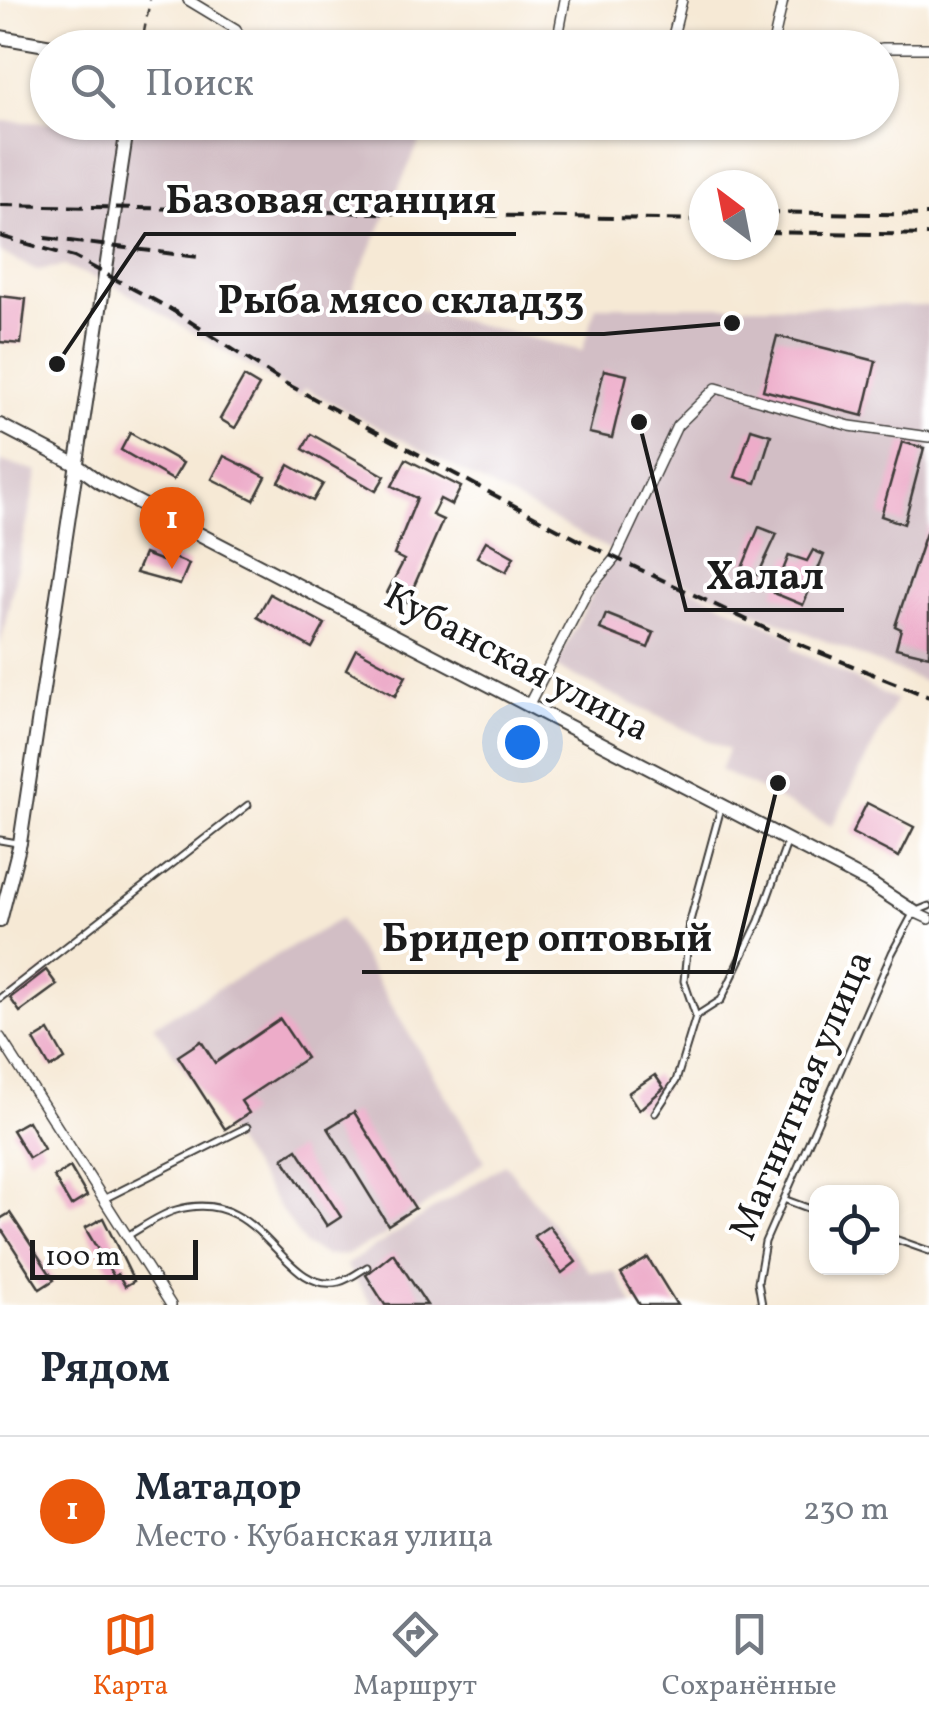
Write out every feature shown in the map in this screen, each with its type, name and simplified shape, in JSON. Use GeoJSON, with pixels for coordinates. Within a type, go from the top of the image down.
{"type":"FeatureCollection","features":[{"type":"Feature","properties":{"kind":"main road"},"geometry":{"type":"LineString","coordinates":[[0,37],[30,42]]}},
{"type":"Feature","properties":{"kind":"main road"},"geometry":{"type":"LineString","coordinates":[[0,920],[20,843],[125,140]]}},
{"type":"Feature","properties":{"kind":"main road","name":"Кубанская улица"},"geometry":{"type":"LineString","coordinates":[[0,424],[76,464],[101,483],[722,805],[914,912]]}},
{"type":"Feature","properties":{"kind":"street"},"geometry":{"type":"LineString","coordinates":[[188,0],[236,30]]}},
{"type":"Feature","properties":{"kind":"street"},"geometry":{"type":"LineString","coordinates":[[559,30],[565,0]]}},
{"type":"Feature","properties":{"kind":"street"},"geometry":{"type":"LineString","coordinates":[[674,30],[682,0]]}},
{"type":"Feature","properties":{"kind":"street"},"geometry":{"type":"LineString","coordinates":[[776,30],[783,0]]}},
{"type":"Feature","properties":{"kind":"street"},"geometry":{"type":"LineString","coordinates":[[899,48],[929,48]]}},
{"type":"Feature","properties":{"kind":"street"},"geometry":{"type":"LineString","coordinates":[[528,706],[587,592],[615,558],[676,426],[716,388],[850,426],[929,437]]}},
{"type":"Feature","properties":{"kind":"street","name":"Кубанская улица"},"geometry":{"type":"LineString","coordinates":[[914,912],[929,919]]}},
{"type":"Feature","properties":{"kind":"street"},"geometry":{"type":"LineString","coordinates":[[0,1036],[171,1305]]}},
{"type":"Feature","properties":{"kind":"lane"},"geometry":{"type":"LineString","coordinates":[[0,998],[248,804]]}},
{"type":"Feature","properties":{"kind":"lane"},"geometry":{"type":"LineString","coordinates":[[655,1113],[676,1081],[696,1016],[684,981],[690,921],[722,805]]}},
{"type":"Feature","properties":{"kind":"lane"},"geometry":{"type":"LineString","coordinates":[[0,840],[20,843]]}},
{"type":"Feature","properties":{"kind":"lane"},"geometry":{"type":"LineString","coordinates":[[696,1016],[722,1000],[759,921],[788,840]]}},
{"type":"Feature","properties":{"kind":"lane"},"geometry":{"type":"LineString","coordinates":[[914,912],[929,906]]}},
{"type":"Feature","properties":{"kind":"lane","name":"Магнитная улица"},"geometry":{"type":"LineString","coordinates":[[760,1304],[758,1282],[765,1242],[914,912]]}},
{"type":"Feature","properties":{"kind":"lane"},"geometry":{"type":"LineString","coordinates":[[104,1199],[248,1127]]}},
{"type":"Feature","properties":{"kind":"lane"},"geometry":{"type":"LineString","coordinates":[[786,1200],[809,1208]]}},
{"type":"Feature","properties":{"kind":"lane"},"geometry":{"type":"LineString","coordinates":[[127,1236],[175,1210],[199,1206],[229,1211],[252,1223],[304,1276],[340,1282],[367,1267]]}},
{"type":"Feature","properties":{"kind":"lane"},"geometry":{"type":"LineString","coordinates":[[899,1240],[929,1251]]}},
{"type":"Feature","properties":{"kind":"path"},"geometry":{"type":"LineString","coordinates":[[144,30],[150,0]]}},
{"type":"Feature","properties":{"kind":"shaded area"},"geometry":{"type":"Polygon","coordinates":[[[0,121],[30,122],[30,140],[421,140],[351,292],[582,351],[596,306],[929,306],[929,684],[652,569],[796,639],[792,648],[896,700],[832,826],[720,770],[728,750],[555,667],[614,552],[304,388],[300,397],[117,287],[65,266],[37,270],[0,252],[0,121]]]}},
{"type":"Feature","properties":{"kind":"shaded area"},"geometry":{"type":"Polygon","coordinates":[[[0,461],[38,471],[0,647],[0,461]]]}},
{"type":"Feature","properties":{"kind":"shaded area"},"geometry":{"type":"Polygon","coordinates":[[[340,919],[485,1161],[383,1237],[345,1255],[326,1256],[305,1245],[154,1025],[340,919]]]}},
{"type":"Feature","properties":{"kind":"shaded area"},"geometry":{"type":"Polygon","coordinates":[[[505,1164],[589,1271],[615,1272],[634,1305],[372,1305],[346,1265],[505,1164]]]}},
{"type":"Feature","properties":{"kind":"building"},"geometry":{"type":"Polygon","coordinates":[[[0,296],[26,299],[21,344],[0,342],[0,296]]]}},
{"type":"Feature","properties":{"kind":"building"},"geometry":{"type":"Polygon","coordinates":[[[777,336],[876,361],[863,416],[763,390],[777,336]]]}},
{"type":"Feature","properties":{"kind":"building"},"geometry":{"type":"Polygon","coordinates":[[[604,370],[627,375],[612,438],[589,433],[604,370]]]}},
{"type":"Feature","properties":{"kind":"building"},"geometry":{"type":"Polygon","coordinates":[[[244,377],[259,386],[235,428],[220,419],[244,377]]]}},
{"type":"Feature","properties":{"kind":"building"},"geometry":{"type":"Polygon","coordinates":[[[751,429],[771,435],[756,483],[735,477],[751,429]]]}},
{"type":"Feature","properties":{"kind":"building"},"geometry":{"type":"Polygon","coordinates":[[[130,433],[183,463],[173,480],[121,450],[130,433]]]}},
{"type":"Feature","properties":{"kind":"building"},"geometry":{"type":"Polygon","coordinates":[[[311,434],[385,476],[376,491],[303,449],[311,434]]]}},
{"type":"Feature","properties":{"kind":"building"},"geometry":{"type":"Polygon","coordinates":[[[902,442],[924,448],[904,524],[881,516],[902,442]]]}},
{"type":"Feature","properties":{"kind":"building"},"geometry":{"type":"Polygon","coordinates":[[[224,456],[266,477],[254,500],[212,479],[224,456]]]}},
{"type":"Feature","properties":{"kind":"building"},"geometry":{"type":"Polygon","coordinates":[[[406,459],[461,487],[452,505],[440,499],[432,515],[443,520],[407,602],[387,593],[404,560],[394,555],[417,498],[392,486],[406,459]]]}},
{"type":"Feature","properties":{"kind":"building"},"geometry":{"type":"Polygon","coordinates":[[[289,465],[323,484],[313,501],[279,482],[289,465]]]}},
{"type":"Feature","properties":{"kind":"building"},"geometry":{"type":"Polygon","coordinates":[[[929,524],[929,656],[896,648],[901,629],[895,626],[929,524]]]}},
{"type":"Feature","properties":{"kind":"building"},"geometry":{"type":"Polygon","coordinates":[[[759,527],[777,534],[758,575],[742,568],[759,527]]]}},
{"type":"Feature","properties":{"kind":"building"},"geometry":{"type":"Polygon","coordinates":[[[486,541],[514,557],[506,572],[477,557],[486,541]]]}},
{"type":"Feature","properties":{"kind":"building"},"geometry":{"type":"Polygon","coordinates":[[[813,550],[824,555],[803,605],[774,593],[789,555],[807,561],[813,550]]]}},
{"type":"Feature","properties":{"kind":"building"},"geometry":{"type":"Polygon","coordinates":[[[144,554],[162,561],[165,554],[189,564],[180,585],[136,573],[144,554]]]}},
{"type":"Feature","properties":{"kind":"building"},"geometry":{"type":"Polygon","coordinates":[[[270,594],[325,624],[312,648],[257,617],[270,594]]]}},
{"type":"Feature","properties":{"kind":"building"},"geometry":{"type":"Polygon","coordinates":[[[606,614],[654,633],[648,648],[600,629],[606,614]]]}},
{"type":"Feature","properties":{"kind":"building"},"geometry":{"type":"Polygon","coordinates":[[[356,649],[406,676],[395,696],[346,669],[356,649]]]}},
{"type":"Feature","properties":{"kind":"building"},"geometry":{"type":"Polygon","coordinates":[[[867,803],[914,827],[899,857],[852,833],[867,803]]]}},
{"type":"Feature","properties":{"kind":"building"},"geometry":{"type":"Polygon","coordinates":[[[46,970],[57,985],[20,1012],[10,998],[46,970]]]}},
{"type":"Feature","properties":{"kind":"building"},"geometry":{"type":"Polygon","coordinates":[[[280,1019],[306,1058],[241,1101],[249,1113],[225,1129],[178,1056],[201,1041],[215,1063],[280,1019]]]}},
{"type":"Feature","properties":{"kind":"building"},"geometry":{"type":"Polygon","coordinates":[[[49,1031],[65,1059],[50,1068],[34,1040],[49,1031]]]}},
{"type":"Feature","properties":{"kind":"building"},"geometry":{"type":"Polygon","coordinates":[[[655,1075],[664,1088],[639,1110],[628,1093],[655,1075]]]}},
{"type":"Feature","properties":{"kind":"building"},"geometry":{"type":"Polygon","coordinates":[[[354,1112],[415,1208],[388,1225],[328,1128],[354,1112]]]}},
{"type":"Feature","properties":{"kind":"building"},"geometry":{"type":"Polygon","coordinates":[[[28,1121],[44,1149],[29,1158],[12,1130],[28,1121]]]}},
{"type":"Feature","properties":{"kind":"building"},"geometry":{"type":"Polygon","coordinates":[[[297,1149],[341,1217],[327,1226],[283,1158],[297,1149]]]}},
{"type":"Feature","properties":{"kind":"building"},"geometry":{"type":"Polygon","coordinates":[[[70,1167],[87,1196],[71,1206],[54,1177],[70,1167]]]}},
{"type":"Feature","properties":{"kind":"building"},"geometry":{"type":"Polygon","coordinates":[[[10,1213],[54,1280],[40,1289],[0,1227],[0,1219],[10,1213]]]}},
{"type":"Feature","properties":{"kind":"building"},"geometry":{"type":"Polygon","coordinates":[[[103,1218],[134,1281],[125,1286],[118,1274],[114,1277],[85,1228],[103,1218]]]}},
{"type":"Feature","properties":{"kind":"building"},"geometry":{"type":"Polygon","coordinates":[[[549,1226],[576,1262],[562,1273],[534,1236],[549,1226]]]}},
{"type":"Feature","properties":{"kind":"building"},"geometry":{"type":"Polygon","coordinates":[[[393,1253],[427,1305],[385,1305],[366,1275],[393,1253]]]}},
{"type":"Feature","properties":{"kind":"building"},"geometry":{"type":"Polygon","coordinates":[[[648,1258],[677,1305],[640,1305],[621,1274],[648,1258]]]}},
{"type":"Feature","properties":{"kind":"railway"},"geometry":{"type":"LineString","coordinates":[[0,205],[689,220]]}},
{"type":"Feature","properties":{"kind":"railway"},"geometry":{"type":"LineString","coordinates":[[779,212],[929,215]]}},
{"type":"Feature","properties":{"kind":"railway"},"geometry":{"type":"LineString","coordinates":[[779,232],[929,235]]}},
{"type":"Feature","properties":{"kind":"railway"},"geometry":{"type":"LineString","coordinates":[[0,236],[74,257],[178,313]]}},
{"type":"Feature","properties":{"kind":"railway"},"geometry":{"type":"LineString","coordinates":[[45,238],[199,257]]}},
{"type":"Feature","properties":{"kind":"railway"},"geometry":{"type":"LineString","coordinates":[[169,308],[283,382],[586,544],[794,642],[929,697]]}},
{"type":"Feature","properties":{"kind":"place","name":"Рыба мясо склад33"},"geometry":{"type":"Point","coordinates":[732,323]}},
{"type":"Feature","properties":{"kind":"place","name":"Базовая станция"},"geometry":{"type":"Point","coordinates":[57,364]}},
{"type":"Feature","properties":{"kind":"place","name":"Халал"},"geometry":{"type":"Point","coordinates":[639,422]}},
{"type":"Feature","properties":{"kind":"place","name":"Матадор"},"geometry":{"type":"Point","coordinates":[172,569]}},
{"type":"Feature","properties":{"kind":"place","name":"Бридер оптовый"},"geometry":{"type":"Point","coordinates":[778,783]}}]}
